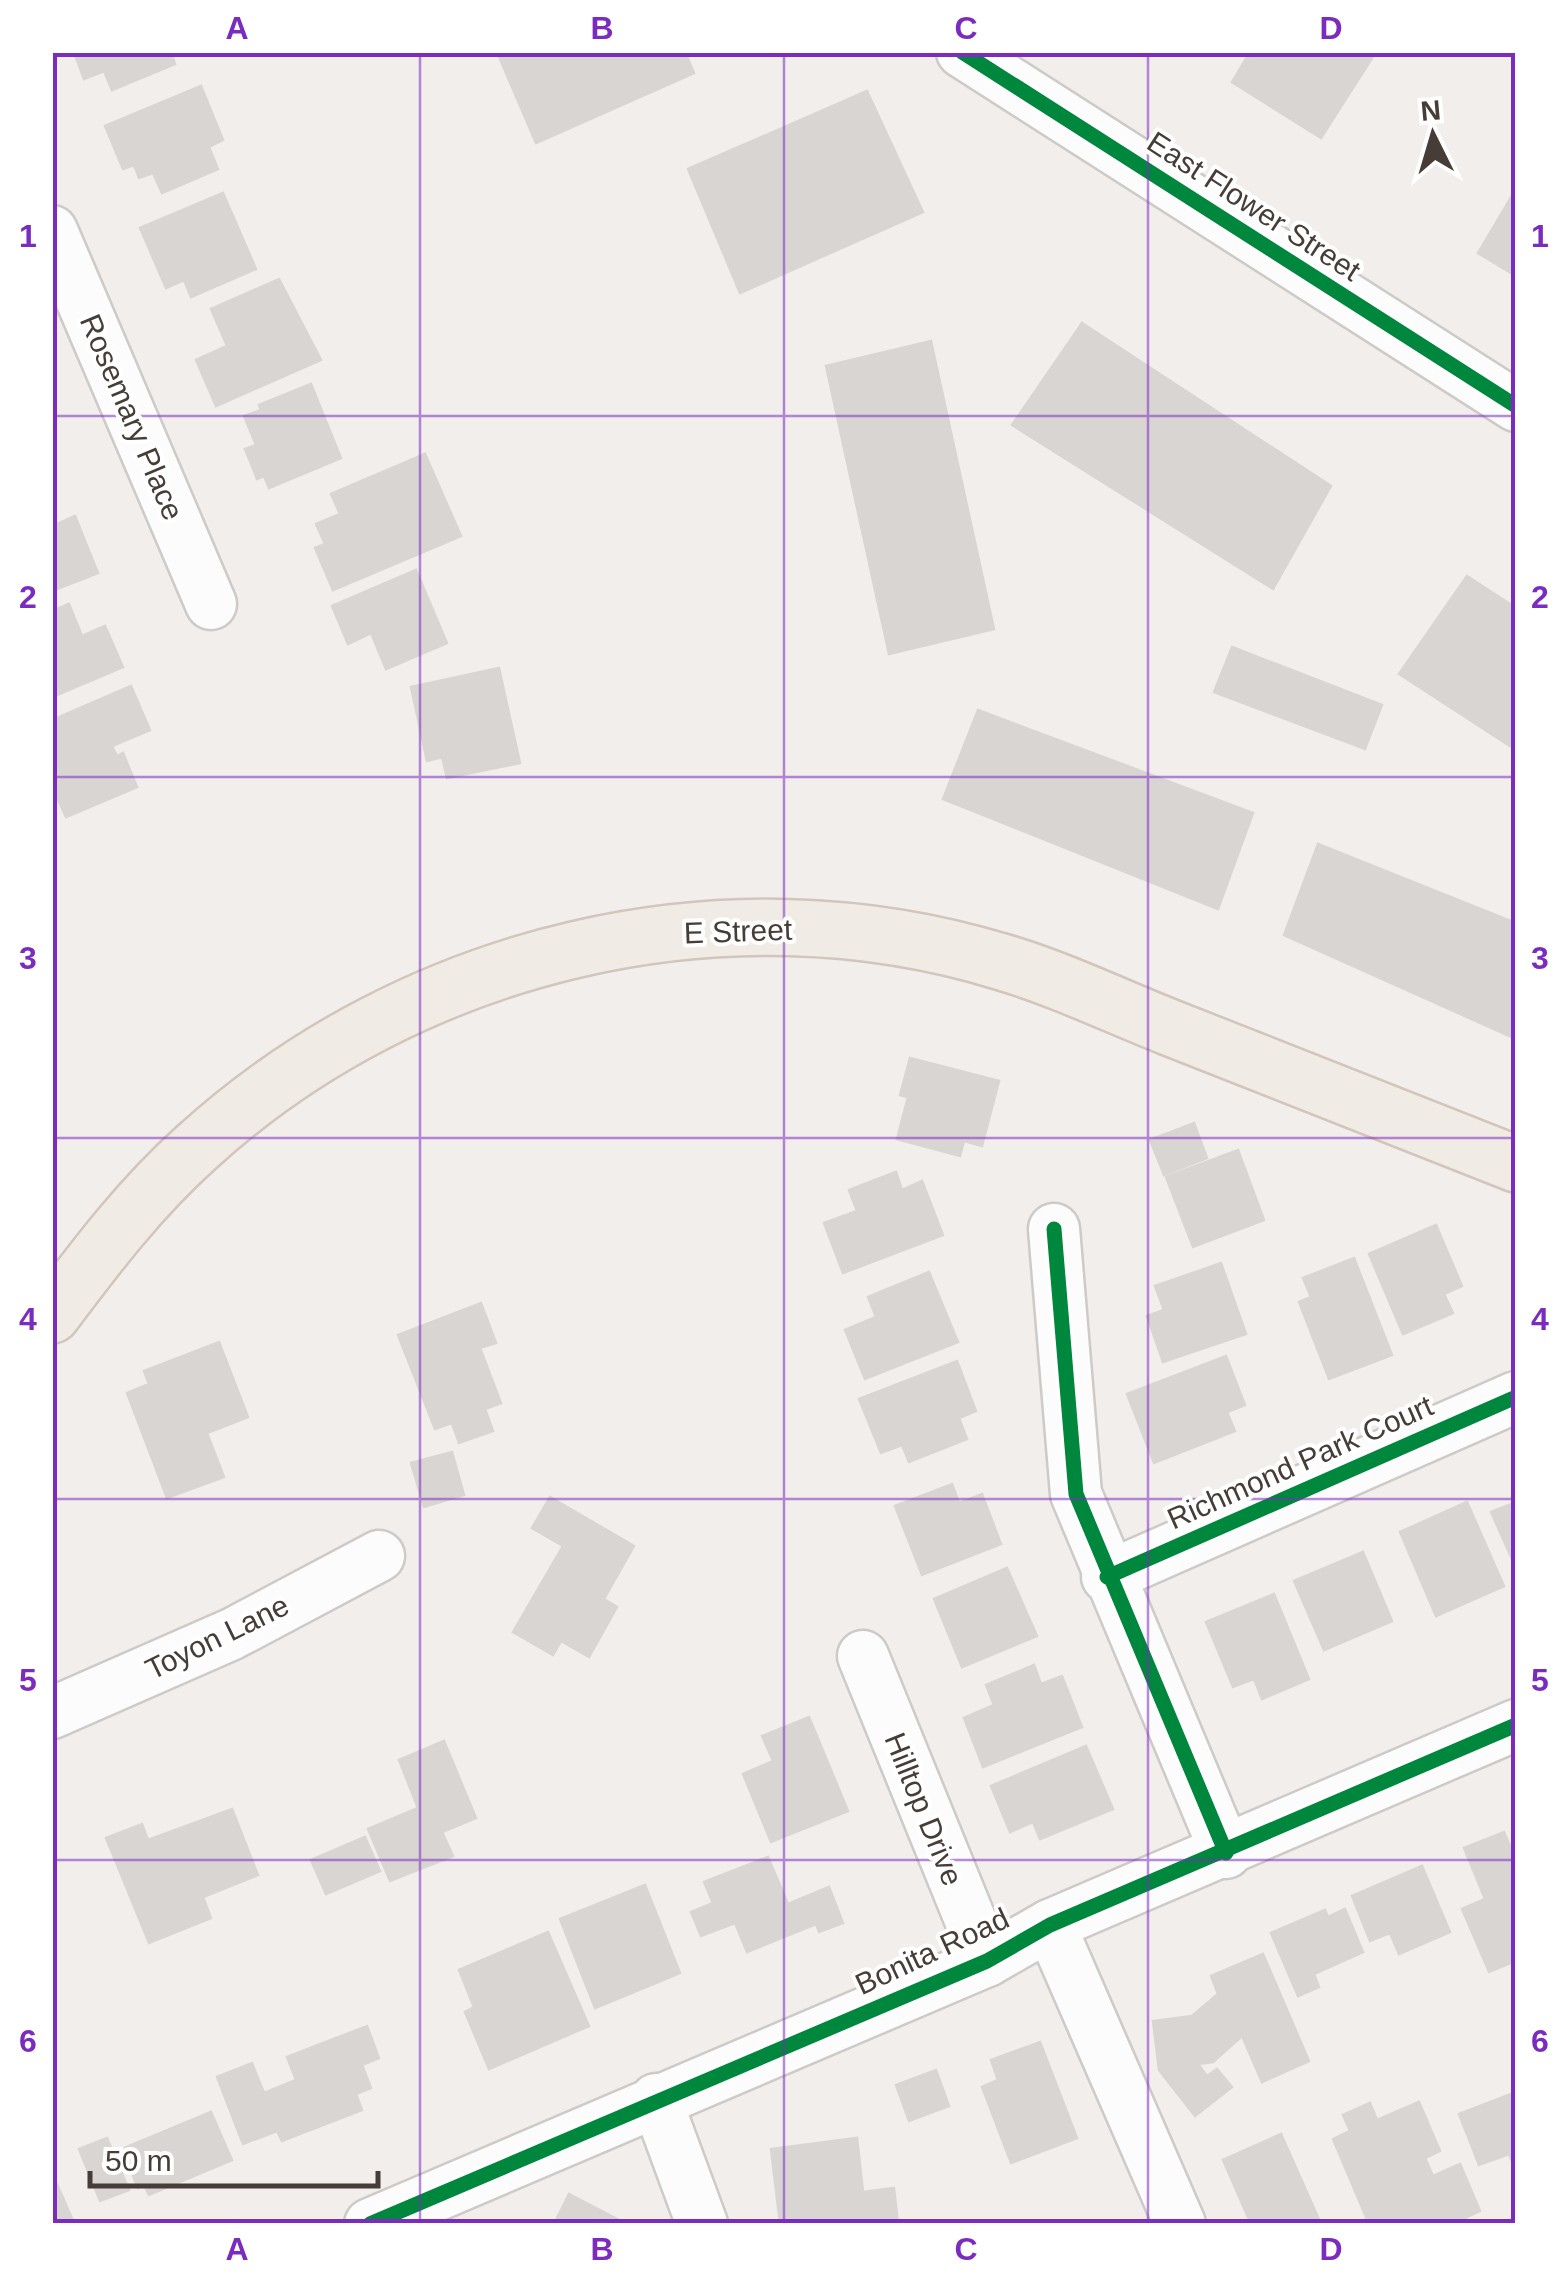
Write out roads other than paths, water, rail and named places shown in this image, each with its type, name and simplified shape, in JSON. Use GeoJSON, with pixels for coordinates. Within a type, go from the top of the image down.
{"type":"FeatureCollection","features":[{"type":"Feature","properties":{"kind":"main road","name":"E Street"},"geometry":{"type":"LineString","coordinates":[[52,1315],[151,1191],[232,1116],[296,1069],[405,1007],[464,982],[579,948],[664,934],[801,928],[870,934],[1004,962],[1516,1164]]}},
{"type":"Feature","properties":{"kind":"street","name":"East Flower Street"},"geometry":{"type":"LineString","coordinates":[[962,52],[1516,406]]}},
{"type":"Feature","properties":{"kind":"street","name":"Rosemary Place"},"geometry":{"type":"LineString","coordinates":[[52,231],[211,604]]}},
{"type":"Feature","properties":{"kind":"street"},"geometry":{"type":"LineString","coordinates":[[1054,1229],[1076,1494],[1107,1577],[1226,1853]]}},
{"type":"Feature","properties":{"kind":"street","name":"Richmond Park Court"},"geometry":{"type":"LineString","coordinates":[[1107,1577],[1516,1397]]}},
{"type":"Feature","properties":{"kind":"street","name":"Toyon Lane"},"geometry":{"type":"LineString","coordinates":[[52,1713],[232,1634],[378,1556]]}},
{"type":"Feature","properties":{"kind":"street","name":"Hilltop Drive"},"geometry":{"type":"LineString","coordinates":[[862,1656],[987,1961]]}},
{"type":"Feature","properties":{"kind":"street","name":"Bonita Road"},"geometry":{"type":"LineString","coordinates":[[370,2224],[987,1961],[1050,1925],[1226,1853],[1516,1725]]}},
{"type":"Feature","properties":{"kind":"street"},"geometry":{"type":"LineString","coordinates":[[1050,1925],[1180,2224]]}},
{"type":"Feature","properties":{"kind":"street"},"geometry":{"type":"LineString","coordinates":[[656,2099],[702,2224]]}}]}
